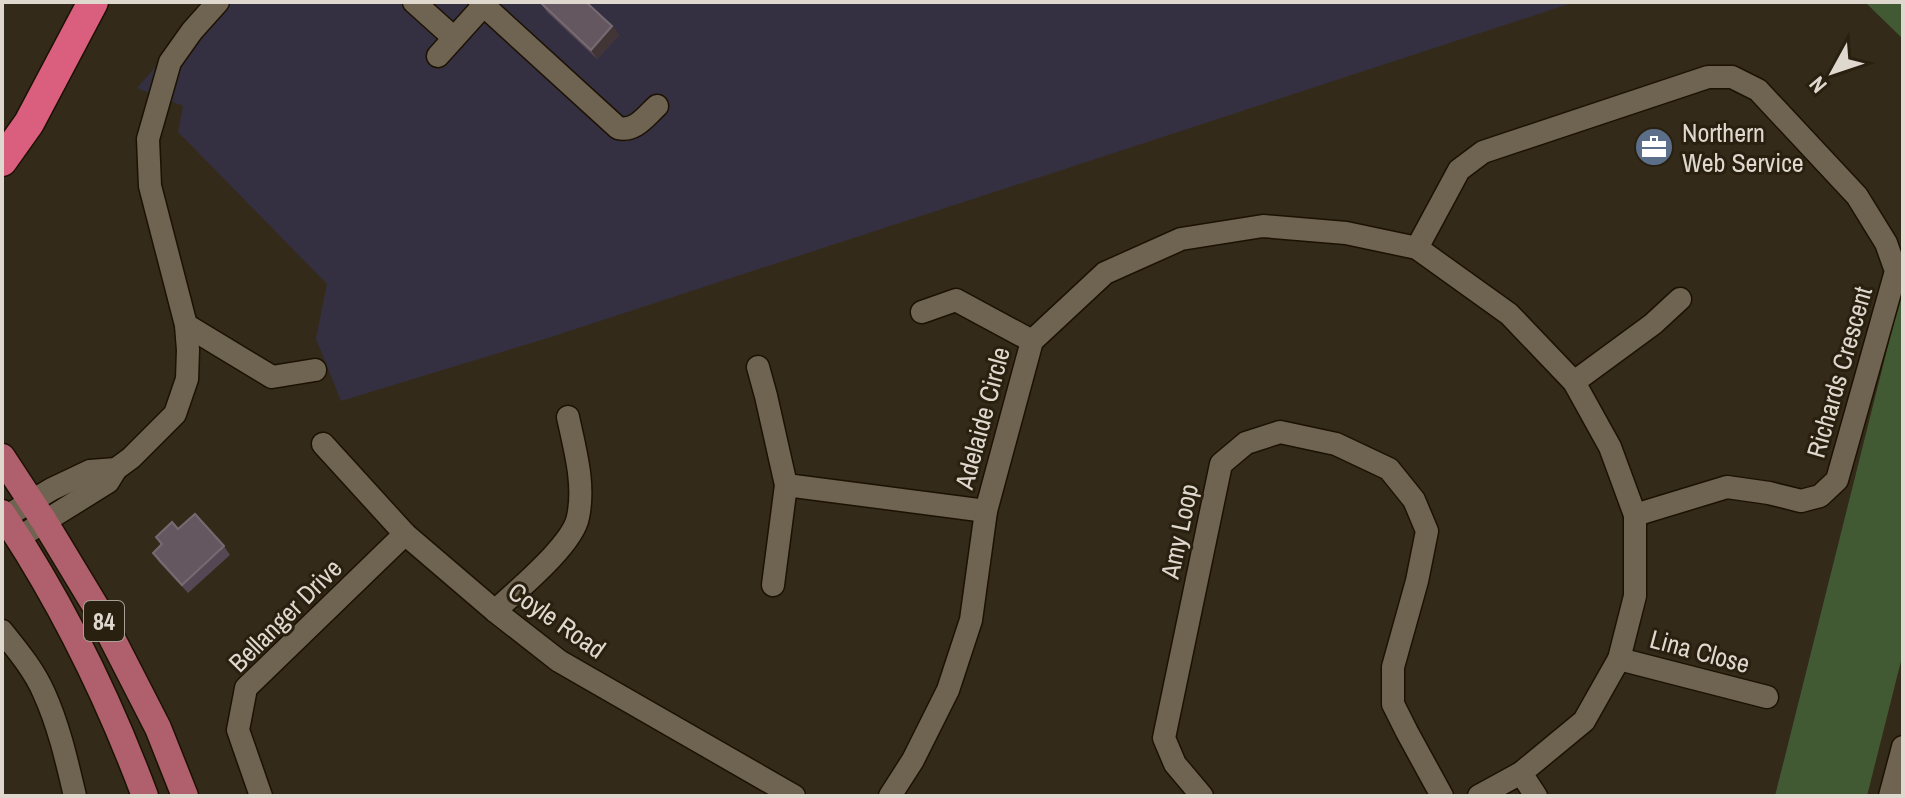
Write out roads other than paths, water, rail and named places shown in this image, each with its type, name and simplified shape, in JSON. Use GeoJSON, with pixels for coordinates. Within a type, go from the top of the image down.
{"type":"FeatureCollection","features":[{"type":"Feature","properties":{"kind":"highway"},"geometry":{"type":"LineString","coordinates":[[2,161],[29,123],[93,2]]}},
{"type":"Feature","properties":{"kind":"main road","name":"84"},"geometry":{"type":"LineString","coordinates":[[2,457],[96,607],[158,728],[185,796]]}},
{"type":"Feature","properties":{"kind":"main road","name":"84"},"geometry":{"type":"LineString","coordinates":[[8,523],[69,624],[130,756],[145,796]]}},
{"type":"Feature","properties":{"kind":"street"},"geometry":{"type":"LineString","coordinates":[[8,523],[38,511],[52,489],[90,471],[116,469],[175,414],[187,379],[186,325],[150,186],[148,139],[170,62],[218,2]]}},
{"type":"Feature","properties":{"kind":"street"},"geometry":{"type":"LineString","coordinates":[[414,2],[454,38]]}},
{"type":"Feature","properties":{"kind":"street"},"geometry":{"type":"LineString","coordinates":[[438,56],[482,4],[618,128],[633,128],[657,106]]}},
{"type":"Feature","properties":{"kind":"street","name":"Richards Crescent"},"geometry":{"type":"LineString","coordinates":[[1417,248],[1459,170],[1483,152],[1708,77],[1732,77],[1758,90],[1857,196],[1886,243],[1896,271],[1837,480],[1820,496],[1801,501],[1727,487],[1635,515]]}},
{"type":"Feature","properties":{"kind":"street","name":"Adelaide Circle"},"geometry":{"type":"LineString","coordinates":[[890,796],[948,690],[971,620],[986,511],[1032,341],[1105,273],[1181,239],[1263,226],[1346,233],[1417,248],[1509,314],[1574,382],[1610,447],[1635,515],[1635,596],[1619,659],[1584,721],[1521,773],[1479,796]]}},
{"type":"Feature","properties":{"kind":"street"},"geometry":{"type":"LineString","coordinates":[[1574,382],[1653,324],[1680,299]]}},
{"type":"Feature","properties":{"kind":"street"},"geometry":{"type":"LineString","coordinates":[[922,312],[956,300],[1032,341]]}},
{"type":"Feature","properties":{"kind":"street"},"geometry":{"type":"LineString","coordinates":[[186,325],[272,377],[315,370]]}},
{"type":"Feature","properties":{"kind":"street"},"geometry":{"type":"LineString","coordinates":[[758,367],[786,485],[773,585]]}},
{"type":"Feature","properties":{"kind":"street"},"geometry":{"type":"LineString","coordinates":[[495,611],[553,556],[578,520],[580,475],[568,417]]}},
{"type":"Feature","properties":{"kind":"street","name":"Amy Loop"},"geometry":{"type":"LineString","coordinates":[[1202,796],[1175,764],[1164,738],[1221,464],[1246,443],[1280,432],[1336,444],[1389,469],[1414,500],[1427,531],[1417,581],[1393,667],[1393,704],[1442,796]]}},
{"type":"Feature","properties":{"kind":"street","name":"Coyle Road"},"geometry":{"type":"LineString","coordinates":[[323,444],[405,534],[559,661],[794,796]]}},
{"type":"Feature","properties":{"kind":"street"},"geometry":{"type":"LineString","coordinates":[[786,485],[986,511]]}},
{"type":"Feature","properties":{"kind":"street","name":"Bellanger Drive"},"geometry":{"type":"LineString","coordinates":[[261,796],[238,730],[246,688],[405,534]]}},
{"type":"Feature","properties":{"kind":"street"},"geometry":{"type":"LineString","coordinates":[[2,631],[27,662],[45,694],[75,796]]}},
{"type":"Feature","properties":{"kind":"street","name":"Lina Close"},"geometry":{"type":"LineString","coordinates":[[1619,659],[1767,697]]}},
{"type":"Feature","properties":{"kind":"street"},"geometry":{"type":"LineString","coordinates":[[1890,796],[1903,747]]}},
{"type":"Feature","properties":{"kind":"street"},"geometry":{"type":"LineString","coordinates":[[1521,773],[1536,796]]}},
{"type":"Feature","properties":{"kind":"place","name":"Northern Web Service"},"geometry":{"type":"Point","coordinates":[1654,147]}}]}
